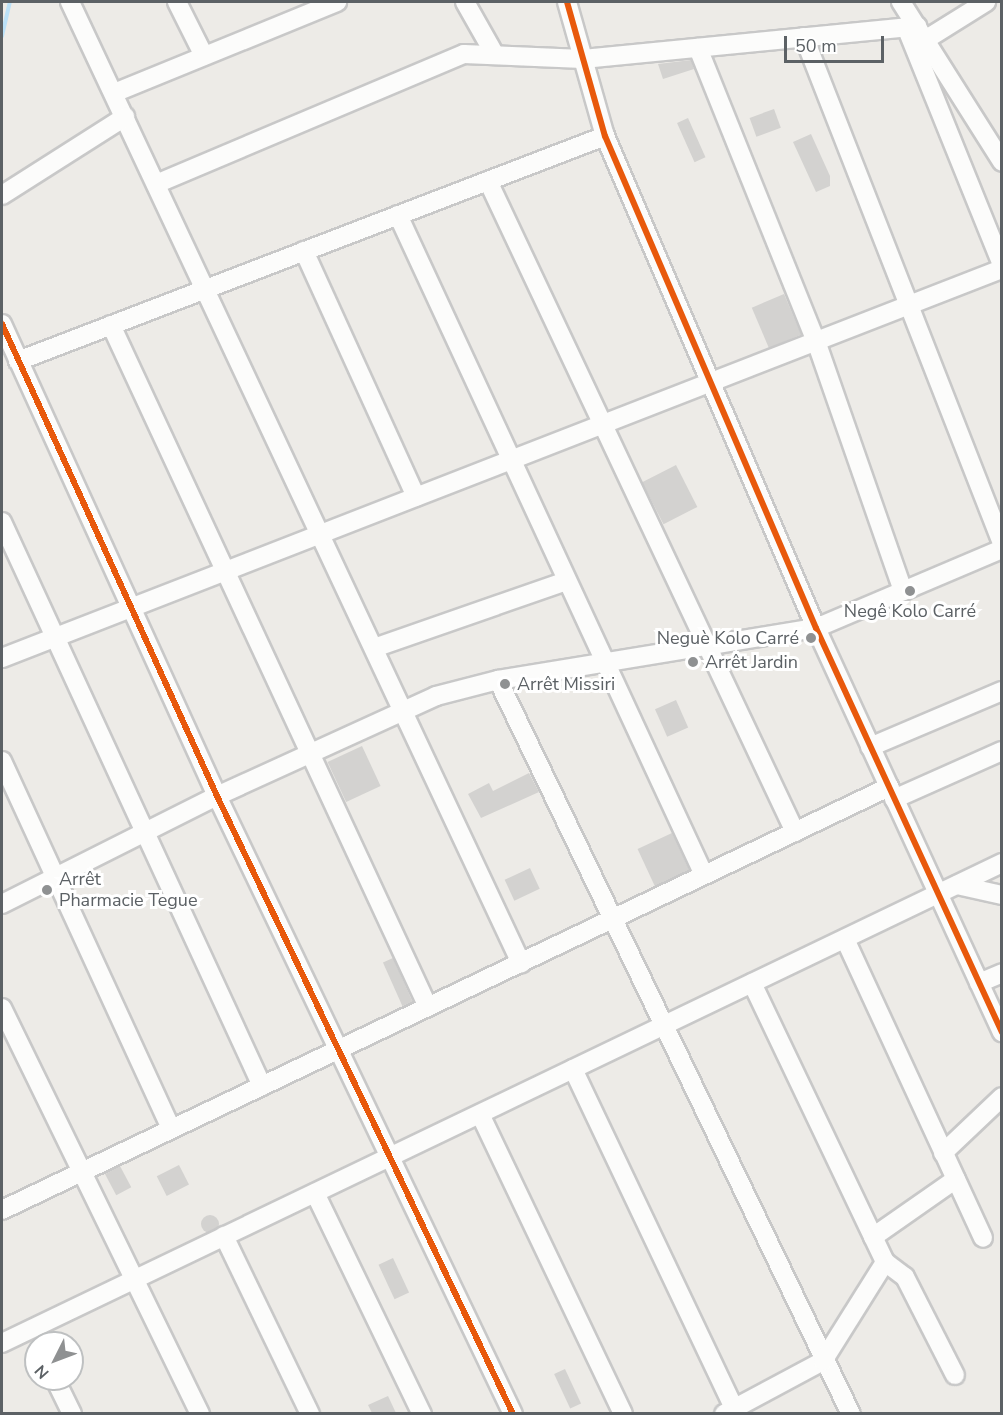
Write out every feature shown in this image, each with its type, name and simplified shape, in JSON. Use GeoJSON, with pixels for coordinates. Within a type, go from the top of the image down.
{"type":"FeatureCollection","features":[{"type":"Feature","properties":{"kind":"street"},"geometry":{"type":"LineString","coordinates":[[70,2],[521,963]]}},
{"type":"Feature","properties":{"kind":"street"},"geometry":{"type":"LineString","coordinates":[[177,2],[204,56]]}},
{"type":"Feature","properties":{"kind":"street"},"geometry":{"type":"LineString","coordinates":[[114,93],[337,2]]}},
{"type":"Feature","properties":{"kind":"street"},"geometry":{"type":"LineString","coordinates":[[465,2],[495,55]]}},
{"type":"Feature","properties":{"kind":"street"},"geometry":{"type":"LineString","coordinates":[[567,2],[605,136],[816,628],[1002,1032]]}},
{"type":"Feature","properties":{"kind":"street"},"geometry":{"type":"LineString","coordinates":[[2,658],[711,383],[1002,267],[916,31],[901,2]]}},
{"type":"Feature","properties":{"kind":"street"},"geometry":{"type":"LineString","coordinates":[[156,184],[464,54],[583,59],[804,37],[916,31],[986,2]]}},
{"type":"Feature","properties":{"kind":"street"},"geometry":{"type":"LineString","coordinates":[[916,31],[996,140],[1002,162]]}},
{"type":"Feature","properties":{"kind":"street"},"geometry":{"type":"LineString","coordinates":[[804,37],[905,307],[1002,543]]}},
{"type":"Feature","properties":{"kind":"street"},"geometry":{"type":"LineString","coordinates":[[698,48],[816,341],[903,591]]}},
{"type":"Feature","properties":{"kind":"street"},"geometry":{"type":"LineString","coordinates":[[2,195],[125,117]]}},
{"type":"Feature","properties":{"kind":"street"},"geometry":{"type":"LineString","coordinates":[[18,361],[605,136]]}},
{"type":"Feature","properties":{"kind":"street"},"geometry":{"type":"LineString","coordinates":[[488,181],[795,832]]}},
{"type":"Feature","properties":{"kind":"street"},"geometry":{"type":"LineString","coordinates":[[398,215],[563,582],[704,875]]}},
{"type":"Feature","properties":{"kind":"street"},"geometry":{"type":"LineString","coordinates":[[304,251],[416,497]]}},
{"type":"Feature","properties":{"kind":"street"},"geometry":{"type":"LineString","coordinates":[[2,324],[217,796],[513,1413]]}},
{"type":"Feature","properties":{"kind":"street"},"geometry":{"type":"LineString","coordinates":[[111,325],[428,1007]]}},
{"type":"Feature","properties":{"kind":"street"},"geometry":{"type":"LineString","coordinates":[[2,522],[262,1086]]}},
{"type":"Feature","properties":{"kind":"street"},"geometry":{"type":"LineString","coordinates":[[2,904],[217,796],[311,756],[436,696],[498,680],[816,628],[1002,549]]}},
{"type":"Feature","properties":{"kind":"street"},"geometry":{"type":"LineString","coordinates":[[374,648],[563,582]]}},
{"type":"Feature","properties":{"kind":"street"},"geometry":{"type":"LineString","coordinates":[[498,680],[851,1413]]}},
{"type":"Feature","properties":{"kind":"street"},"geometry":{"type":"LineString","coordinates":[[870,747],[1002,691]]}},
{"type":"Feature","properties":{"kind":"street"},"geometry":{"type":"LineString","coordinates":[[2,1210],[795,832],[1002,751]]}},
{"type":"Feature","properties":{"kind":"street"},"geometry":{"type":"LineString","coordinates":[[2,761],[171,1129]]}},
{"type":"Feature","properties":{"kind":"street"},"geometry":{"type":"LineString","coordinates":[[43,1331],[134,1279],[1002,863]]}},
{"type":"Feature","properties":{"kind":"street"},"geometry":{"type":"LineString","coordinates":[[957,885],[1002,895]]}},
{"type":"Feature","properties":{"kind":"street"},"geometry":{"type":"LineString","coordinates":[[844,939],[983,1238]]}},
{"type":"Feature","properties":{"kind":"street"},"geometry":{"type":"LineString","coordinates":[[979,983],[1002,973]]}},
{"type":"Feature","properties":{"kind":"street"},"geometry":{"type":"LineString","coordinates":[[752,983],[885,1262],[905,1277],[955,1375]]}},
{"type":"Feature","properties":{"kind":"street"},"geometry":{"type":"LineString","coordinates":[[2,1008],[200,1413]]}},
{"type":"Feature","properties":{"kind":"street"},"geometry":{"type":"LineString","coordinates":[[573,1069],[732,1412],[824,1360],[885,1262]]}},
{"type":"Feature","properties":{"kind":"street"},"geometry":{"type":"LineString","coordinates":[[943,1153],[1002,1097]]}},
{"type":"Feature","properties":{"kind":"street"},"geometry":{"type":"LineString","coordinates":[[480,1114],[623,1413]]}},
{"type":"Feature","properties":{"kind":"street"},"geometry":{"type":"LineString","coordinates":[[873,1237],[956,1179]]}},
{"type":"Feature","properties":{"kind":"street"},"geometry":{"type":"LineString","coordinates":[[315,1193],[422,1413]]}},
{"type":"Feature","properties":{"kind":"street"},"geometry":{"type":"LineString","coordinates":[[224,1236],[310,1413]]}},
{"type":"Feature","properties":{"kind":"street"},"geometry":{"type":"LineString","coordinates":[[2,1343],[24,1338]]}},
{"type":"Feature","properties":{"kind":"street"},"geometry":{"type":"LineString","coordinates":[[61,1391],[72,1413]]}},
{"type":"Feature","properties":{"kind":"building"},"geometry":{"type":"Polygon","coordinates":[[[691,60],[694,69],[663,79],[658,64],[691,60]]]}},
{"type":"Feature","properties":{"kind":"building"},"geometry":{"type":"Polygon","coordinates":[[[774,109],[781,128],[756,137],[750,118],[774,109]]]}},
{"type":"Feature","properties":{"kind":"building"},"geometry":{"type":"Polygon","coordinates":[[[688,118],[705,157],[695,162],[677,123],[688,118]]]}},
{"type":"Feature","properties":{"kind":"building"},"geometry":{"type":"Polygon","coordinates":[[[811,134],[830,176],[830,186],[816,192],[793,142],[811,134]]]}},
{"type":"Feature","properties":{"kind":"building"},"geometry":{"type":"Polygon","coordinates":[[[784,294],[801,335],[769,348],[752,308],[784,294]]]}},
{"type":"Feature","properties":{"kind":"building"},"geometry":{"type":"Polygon","coordinates":[[[676,465],[697,507],[663,524],[642,482],[676,465]]]}},
{"type":"Feature","properties":{"kind":"building"},"geometry":{"type":"Polygon","coordinates":[[[676,700],[688,727],[667,737],[655,709],[676,700]]]}},
{"type":"Feature","properties":{"kind":"building"},"geometry":{"type":"Polygon","coordinates":[[[362,746],[381,786],[346,802],[328,762],[362,746]]]}},
{"type":"Feature","properties":{"kind":"building"},"geometry":{"type":"Polygon","coordinates":[[[529,773],[539,792],[481,818],[468,794],[489,783],[493,791],[529,773]]]}},
{"type":"Feature","properties":{"kind":"building"},"geometry":{"type":"Polygon","coordinates":[[[672,833],[689,870],[655,886],[638,849],[672,833]]]}},
{"type":"Feature","properties":{"kind":"building"},"geometry":{"type":"Polygon","coordinates":[[[530,868],[540,889],[514,901],[505,880],[530,868]]]}},
{"type":"Feature","properties":{"kind":"building"},"geometry":{"type":"Polygon","coordinates":[[[393,958],[413,1002],[402,1006],[383,962],[393,958]]]}},
{"type":"Feature","properties":{"kind":"building"},"geometry":{"type":"Polygon","coordinates":[[[179,1165],[189,1185],[167,1196],[157,1176],[179,1165]]]}},
{"type":"Feature","properties":{"kind":"building"},"geometry":{"type":"Polygon","coordinates":[[[120,1166],[131,1187],[116,1195],[105,1174],[120,1166]]]}},
{"type":"Feature","properties":{"kind":"building"},"geometry":{"type":"Polygon","coordinates":[[[210,1215],[216,1218],[219,1224],[216,1230],[210,1233],[204,1230],[201,1224],[204,1218],[210,1215]]]}},
{"type":"Feature","properties":{"kind":"building"},"geometry":{"type":"Polygon","coordinates":[[[393,1258],[409,1292],[395,1299],[378,1265],[393,1258]]]}},
{"type":"Feature","properties":{"kind":"building"},"geometry":{"type":"Polygon","coordinates":[[[565,1369],[581,1403],[570,1409],[554,1374],[565,1369]]]}},
{"type":"Feature","properties":{"kind":"building"},"geometry":{"type":"Polygon","coordinates":[[[388,1396],[396,1413],[372,1413],[368,1405],[388,1396]]]}},
{"type":"Feature","properties":{"kind":"waterway"},"geometry":{"type":"LineString","coordinates":[[2,36],[10,2]]}},
{"type":"Feature","properties":{"kind":"cycle path"},"geometry":{"type":"LineString","coordinates":[[567,2],[605,136],[816,628],[1002,1032]]}},
{"type":"Feature","properties":{"kind":"cycle path"},"geometry":{"type":"LineString","coordinates":[[2,324],[217,796],[513,1414]]}},
{"type":"Feature","properties":{"kind":"place","name":"Negê Kolo Carré"},"geometry":{"type":"Point","coordinates":[910,591]}},
{"type":"Feature","properties":{"kind":"place","name":"Neguè Kolo Carré"},"geometry":{"type":"Point","coordinates":[811,638]}},
{"type":"Feature","properties":{"kind":"place","name":"Arrêt Jardin"},"geometry":{"type":"Point","coordinates":[693,662]}},
{"type":"Feature","properties":{"kind":"place","name":"Arrêt Missiri"},"geometry":{"type":"Point","coordinates":[505,684]}},
{"type":"Feature","properties":{"kind":"place","name":"Arrêt Pharmacie Tegue"},"geometry":{"type":"Point","coordinates":[47,890]}}]}
